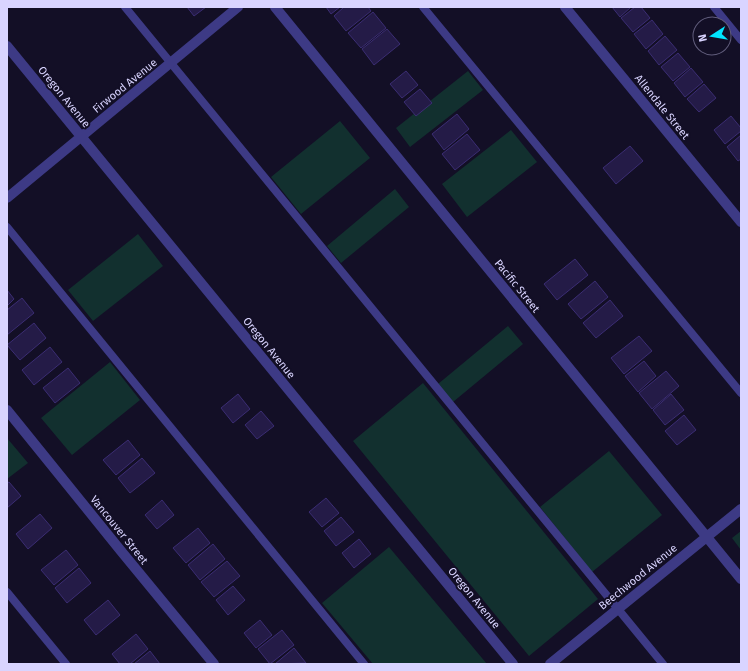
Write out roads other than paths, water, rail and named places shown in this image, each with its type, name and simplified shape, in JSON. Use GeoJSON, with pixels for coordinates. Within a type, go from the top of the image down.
{"type":"FeatureCollection","features":[{"type":"Feature","properties":{"kind":"street","name":"Firwood Avenue"},"geometry":{"type":"LineString","coordinates":[[7,198],[238,7]]}},
{"type":"Feature","properties":{"kind":"street","name":"Pacific Street"},"geometry":{"type":"LineString","coordinates":[[275,7],[741,579]]}},
{"type":"Feature","properties":{"kind":"street","name":"Allendale Street"},"geometry":{"type":"LineString","coordinates":[[565,7],[741,222]]}},
{"type":"Feature","properties":{"kind":"street","name":"Oregon Avenue"},"geometry":{"type":"LineString","coordinates":[[7,46],[513,664]]}},
{"type":"Feature","properties":{"kind":"street","name":"Vancouver Street"},"geometry":{"type":"LineString","coordinates":[[7,410],[214,664]]}},
{"type":"Feature","properties":{"kind":"street","name":"Beechwood Avenue"},"geometry":{"type":"LineString","coordinates":[[550,664],[741,509]]}},
{"type":"Feature","properties":{"kind":"lane"},"geometry":{"type":"LineString","coordinates":[[125,7],[663,664]]}},
{"type":"Feature","properties":{"kind":"lane"},"geometry":{"type":"LineString","coordinates":[[423,7],[741,393]]}},
{"type":"Feature","properties":{"kind":"lane"},"geometry":{"type":"LineString","coordinates":[[714,7],[741,40]]}},
{"type":"Feature","properties":{"kind":"lane"},"geometry":{"type":"LineString","coordinates":[[7,227],[364,664]]}},
{"type":"Feature","properties":{"kind":"lane"},"geometry":{"type":"LineString","coordinates":[[7,592],[66,664]]}}]}
